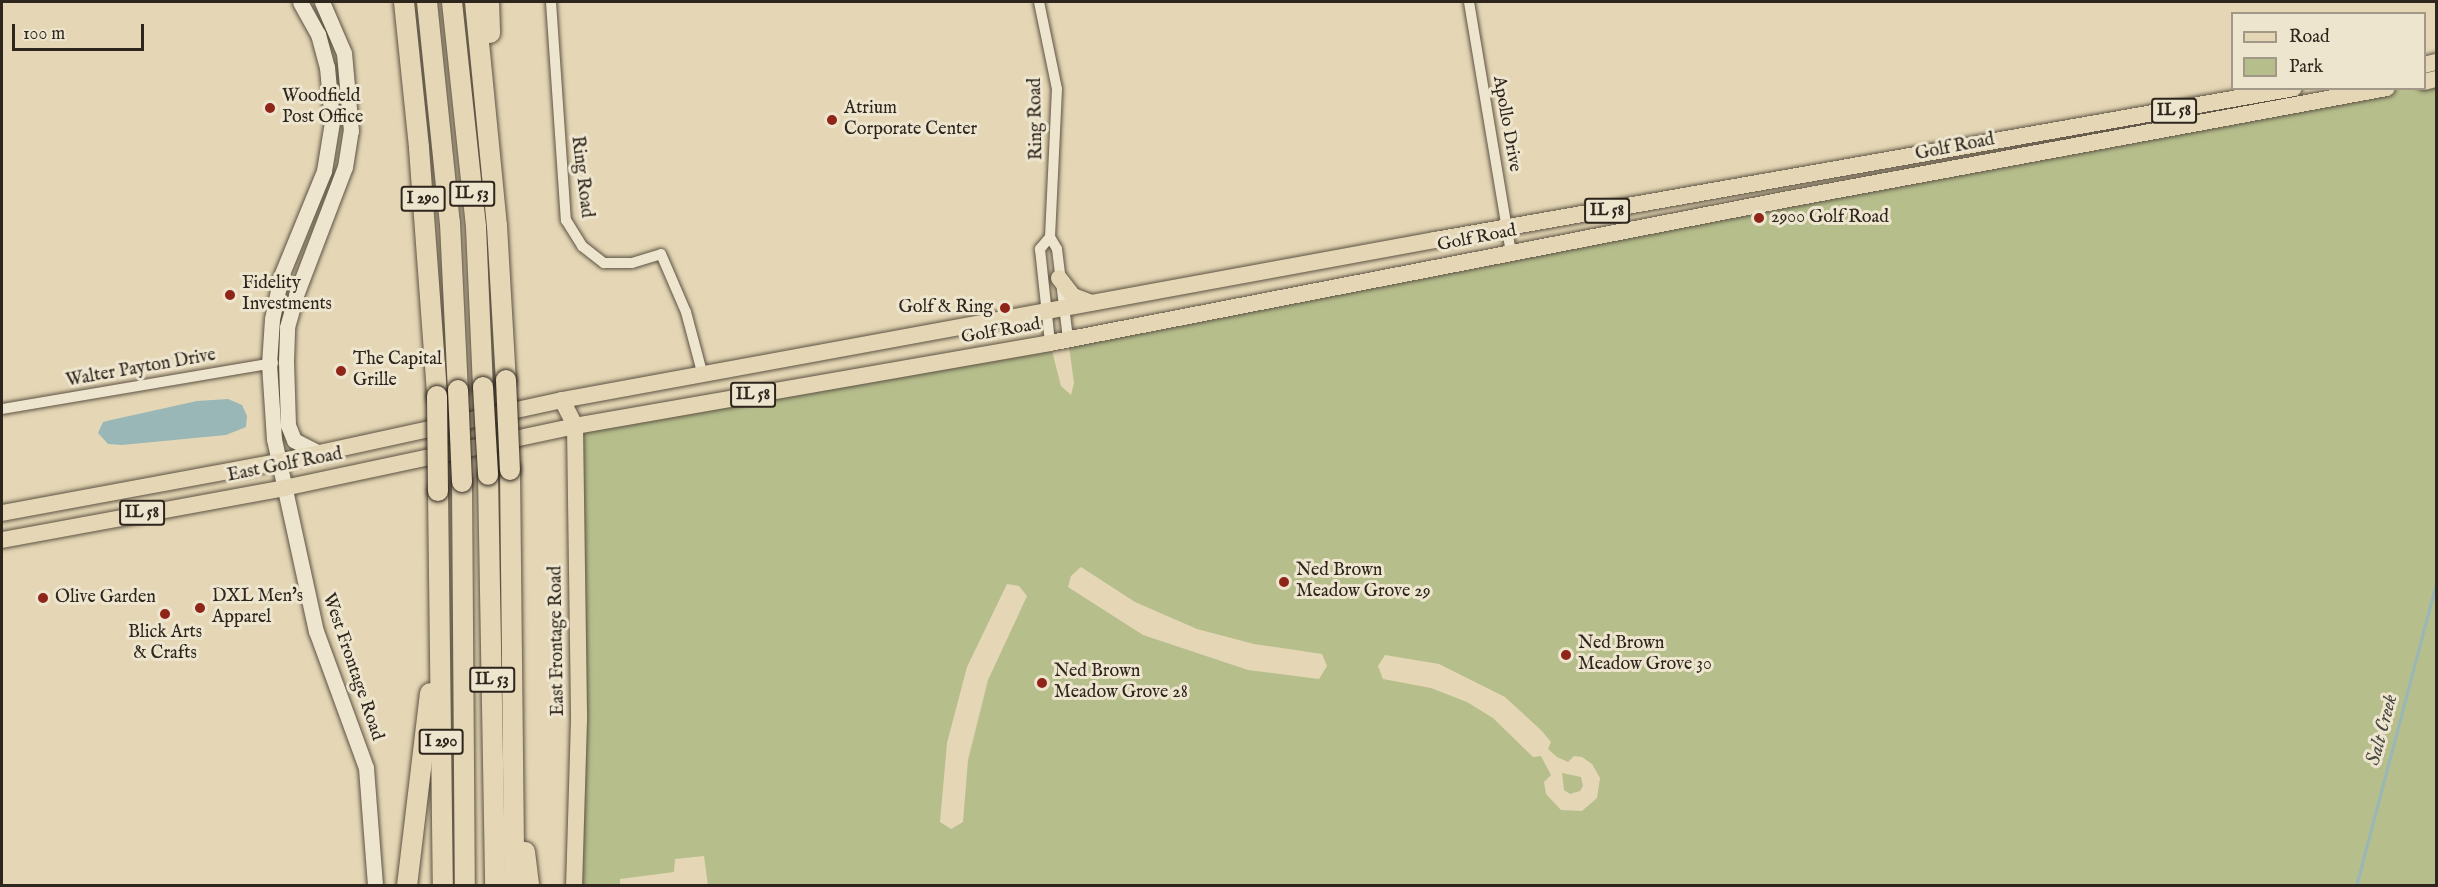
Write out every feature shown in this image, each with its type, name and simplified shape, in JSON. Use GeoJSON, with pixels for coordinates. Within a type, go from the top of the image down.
{"type":"FeatureCollection","features":[{"type":"Feature","properties":{"kind":"highway","name":"I 290"},"geometry":{"type":"LineString","coordinates":[[404,2],[419,148],[437,396],[443,885]]}},
{"type":"Feature","properties":{"kind":"highway","name":"IL 53"},"geometry":{"type":"LineString","coordinates":[[427,2],[450,224],[462,482],[465,885]]}},
{"type":"Feature","properties":{"kind":"highway","name":"IL 53"},"geometry":{"type":"LineString","coordinates":[[452,2],[476,227],[488,475],[495,885]]}},
{"type":"Feature","properties":{"kind":"highway"},"geometry":{"type":"LineString","coordinates":[[475,2],[490,143],[510,470],[514,885]]}},
{"type":"Feature","properties":{"kind":"highway"},"geometry":{"type":"LineString","coordinates":[[489,2],[493,74],[490,143]]}},
{"type":"Feature","properties":{"kind":"highway"},"geometry":{"type":"LineString","coordinates":[[408,885],[439,598]]}},
{"type":"Feature","properties":{"kind":"highway"},"geometry":{"type":"LineString","coordinates":[[513,749],[529,885]]}},
{"type":"Feature","properties":{"kind":"main road","name":"Golf Road"},"geometry":{"type":"LineString","coordinates":[[562,400],[703,376],[1045,311],[2283,90]]}},
{"type":"Feature","properties":{"kind":"main road","name":"Golf Road"},"geometry":{"type":"LineString","coordinates":[[575,426],[1050,343],[1511,253],[2376,90]]}},
{"type":"Feature","properties":{"kind":"main road"},"geometry":{"type":"LineString","coordinates":[[1059,278],[1073,296],[1091,303]]}},
{"type":"Feature","properties":{"kind":"main road","name":"East Frontage Road"},"geometry":{"type":"LineString","coordinates":[[562,400],[575,426],[579,720],[574,885]]}},
{"type":"Feature","properties":{"kind":"main road","name":"East Golf Road"},"geometry":{"type":"LineString","coordinates":[[2,513],[278,462],[562,400]]}},
{"type":"Feature","properties":{"kind":"main road","name":"East Golf Road"},"geometry":{"type":"LineString","coordinates":[[2,540],[284,488],[575,426]]}},
{"type":"Feature","properties":{"kind":"street","name":"West Frontage Road"},"geometry":{"type":"LineString","coordinates":[[300,2],[318,34],[327,67],[332,122],[324,171],[281,276],[269,364],[278,462],[316,631],[366,768],[375,885]]}},
{"type":"Feature","properties":{"kind":"street"},"geometry":{"type":"LineString","coordinates":[[319,453],[294,440],[288,425],[286,361],[287,327],[296,295],[345,166],[351,131],[344,53],[322,2]]}},
{"type":"Feature","properties":{"kind":"street","name":"Ring Road"},"geometry":{"type":"LineString","coordinates":[[551,2],[566,220],[582,246],[604,263],[632,263],[661,254],[686,312],[703,376]]}},
{"type":"Feature","properties":{"kind":"street","name":"Ring Road"},"geometry":{"type":"LineString","coordinates":[[1039,2],[1057,89],[1050,237],[1057,249],[1068,339]]}},
{"type":"Feature","properties":{"kind":"street","name":"Apollo Drive"},"geometry":{"type":"LineString","coordinates":[[1469,2],[1511,253]]}},
{"type":"Feature","properties":{"kind":"street","name":"Ring Road"},"geometry":{"type":"LineString","coordinates":[[1050,237],[1040,249],[1050,343]]}},
{"type":"Feature","properties":{"kind":"street","name":"Walter Payton Drive"},"geometry":{"type":"LineString","coordinates":[[2,409],[286,361]]}},
{"type":"Feature","properties":{"kind":"green space"},"geometry":{"type":"Polygon","coordinates":[[[2436,79],[2436,885],[708,886],[704,856],[675,859],[674,872],[620,879],[620,885],[575,886],[575,426],[1050,343],[1061,386],[1071,395],[1074,383],[1068,339],[2382,90],[2426,90],[2426,86],[2436,79]],[[1081,567],[1071,576],[1068,587],[1143,635],[1248,670],[1319,679],[1327,666],[1322,654],[1254,644],[1197,629],[1135,602],[1081,567]],[[1007,584],[967,667],[947,743],[940,822],[951,829],[963,822],[968,760],[988,680],[1027,596],[1019,586],[1007,584]],[[1385,655],[1378,666],[1383,679],[1431,688],[1467,702],[1493,718],[1533,757],[1541,756],[1551,775],[1544,782],[1546,794],[1561,810],[1582,811],[1597,798],[1600,778],[1592,764],[1582,757],[1574,756],[1568,762],[1557,757],[1548,749],[1551,742],[1542,731],[1505,697],[1439,664],[1385,655]]]}},
{"type":"Feature","properties":{"kind":"green space"},"geometry":{"type":"Polygon","coordinates":[[[1562,773],[1581,777],[1583,786],[1580,791],[1570,794],[1564,790],[1562,773]]]}},
{"type":"Feature","properties":{"kind":"water"},"geometry":{"type":"Polygon","coordinates":[[[228,399],[242,405],[247,416],[246,427],[226,435],[122,445],[108,444],[98,433],[103,422],[197,401],[228,399]]]}},
{"type":"Feature","properties":{"kind":"waterway","name":"Salt Creek"},"geometry":{"type":"LineString","coordinates":[[2356,886],[2436,583]]}},
{"type":"Feature","properties":{"kind":"place","name":"Woodfield Post Office"},"geometry":{"type":"Point","coordinates":[270,108]}},
{"type":"Feature","properties":{"kind":"place","name":"Atrium Corporate Center"},"geometry":{"type":"Point","coordinates":[832,120]}},
{"type":"Feature","properties":{"kind":"place","name":"2900 Golf Road"},"geometry":{"type":"Point","coordinates":[1759,218]}},
{"type":"Feature","properties":{"kind":"place","name":"Fidelity Investments"},"geometry":{"type":"Point","coordinates":[230,295]}},
{"type":"Feature","properties":{"kind":"place","name":"Golf & Ring"},"geometry":{"type":"Point","coordinates":[1005,308]}},
{"type":"Feature","properties":{"kind":"place","name":"The Capital Grille"},"geometry":{"type":"Point","coordinates":[341,371]}},
{"type":"Feature","properties":{"kind":"place","name":"Ned Brown Meadow Grove 29"},"geometry":{"type":"Point","coordinates":[1284,582]}},
{"type":"Feature","properties":{"kind":"place","name":"Olive Garden"},"geometry":{"type":"Point","coordinates":[43,598]}},
{"type":"Feature","properties":{"kind":"place","name":"DXL Men's Apparel"},"geometry":{"type":"Point","coordinates":[200,608]}},
{"type":"Feature","properties":{"kind":"place","name":"Blick Arts & Crafts"},"geometry":{"type":"Point","coordinates":[165,614]}},
{"type":"Feature","properties":{"kind":"place","name":"Ned Brown Meadow Grove 30"},"geometry":{"type":"Point","coordinates":[1566,655]}},
{"type":"Feature","properties":{"kind":"place","name":"Ned Brown Meadow Grove 28"},"geometry":{"type":"Point","coordinates":[1042,683]}}]}
